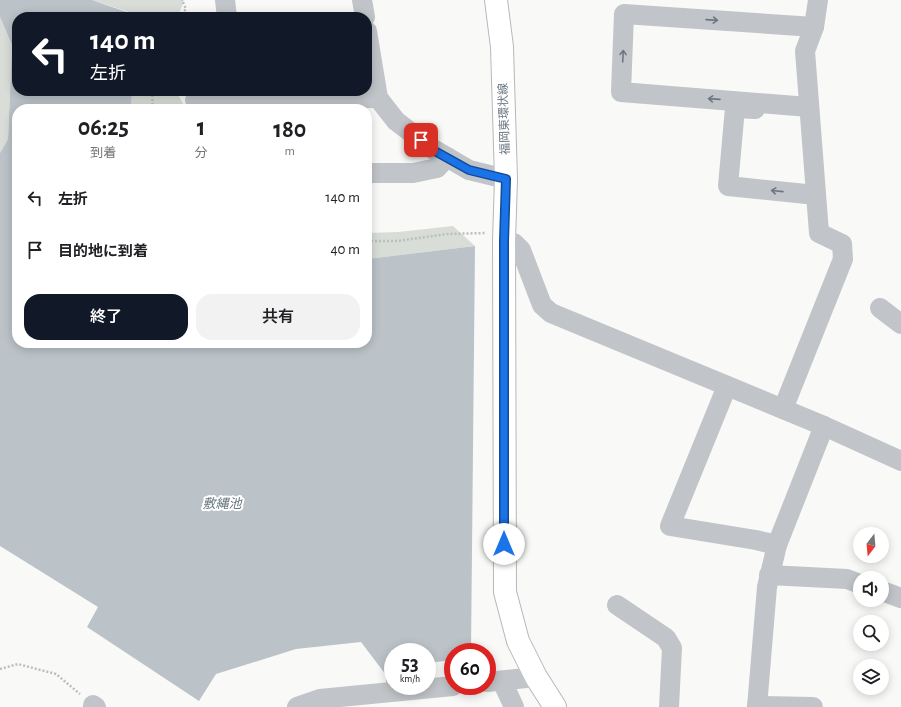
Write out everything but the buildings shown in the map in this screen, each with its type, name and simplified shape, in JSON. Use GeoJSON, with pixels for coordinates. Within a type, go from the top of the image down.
{"type":"FeatureCollection","features":[{"type":"Feature","properties":{"kind":"main road","name":"福岡東環状線"},"geometry":{"type":"LineString","coordinates":[[496,0],[502,47],[506,179],[504,237],[505,592],[518,641],[536,677],[555,707]]}},
{"type":"Feature","properties":{"kind":"street"},"geometry":{"type":"LineString","coordinates":[[225,0],[226,12]]}},
{"type":"Feature","properties":{"kind":"street"},"geometry":{"type":"LineString","coordinates":[[362,0],[364,12]]}},
{"type":"Feature","properties":{"kind":"street"},"geometry":{"type":"LineString","coordinates":[[783,409],[843,259],[842,244],[818,233],[805,51],[814,27],[818,0]]}},
{"type":"Feature","properties":{"kind":"street"},"geometry":{"type":"LineString","coordinates":[[809,110],[621,92],[624,14],[814,27]]}},
{"type":"Feature","properties":{"kind":"street"},"geometry":{"type":"LineString","coordinates":[[372,61],[378,98],[396,121],[433,150],[469,170],[506,179]]}},
{"type":"Feature","properties":{"kind":"street"},"geometry":{"type":"LineString","coordinates":[[195,100],[229,96]]}},
{"type":"Feature","properties":{"kind":"street"},"geometry":{"type":"LineString","coordinates":[[285,96],[378,98]]}},
{"type":"Feature","properties":{"kind":"street"},"geometry":{"type":"LineString","coordinates":[[809,110],[735,108],[728,186],[816,195]]}},
{"type":"Feature","properties":{"kind":"street"},"geometry":{"type":"LineString","coordinates":[[372,173],[413,173],[437,168],[448,158]]}},
{"type":"Feature","properties":{"kind":"street"},"geometry":{"type":"LineString","coordinates":[[504,237],[514,242],[521,250],[542,305],[551,313],[824,426],[901,461]]}},
{"type":"Feature","properties":{"kind":"street"},"geometry":{"type":"LineString","coordinates":[[880,308],[901,324]]}},
{"type":"Feature","properties":{"kind":"street"},"geometry":{"type":"LineString","coordinates":[[727,386],[670,526],[756,540],[777,545]]}},
{"type":"Feature","properties":{"kind":"street"},"geometry":{"type":"LineString","coordinates":[[813,707],[757,706],[766,587],[777,545],[824,426]]}},
{"type":"Feature","properties":{"kind":"street"},"geometry":{"type":"LineString","coordinates":[[769,575],[847,579],[853,581]]}},
{"type":"Feature","properties":{"kind":"street"},"geometry":{"type":"LineString","coordinates":[[889,594],[901,598]]}},
{"type":"Feature","properties":{"kind":"street"},"geometry":{"type":"LineString","coordinates":[[617,606],[666,638],[672,648],[669,707]]}},
{"type":"Feature","properties":{"kind":"street"},"geometry":{"type":"LineString","coordinates":[[496,682],[536,677]]}},
{"type":"Feature","properties":{"kind":"street"},"geometry":{"type":"LineString","coordinates":[[496,683],[514,707]]}},
{"type":"Feature","properties":{"kind":"street"},"geometry":{"type":"LineString","coordinates":[[297,707],[320,699],[444,687]]}},
{"type":"Feature","properties":{"kind":"path"},"geometry":{"type":"LineString","coordinates":[[182,0],[186,9],[183,12]]}},
{"type":"Feature","properties":{"kind":"path"},"geometry":{"type":"LineString","coordinates":[[372,241],[397,241],[446,234],[504,237]]}},
{"type":"Feature","properties":{"kind":"path"},"geometry":{"type":"LineString","coordinates":[[0,669],[18,664],[56,674],[94,706]]}},
{"type":"Feature","properties":{"kind":"shaded area"},"geometry":{"type":"Polygon","coordinates":[[[92,0],[184,0],[180,12],[129,12],[92,0]]]}},
{"type":"Feature","properties":{"kind":"shaded area"},"geometry":{"type":"Polygon","coordinates":[[[0,17],[12,45],[8,139],[0,153],[0,17]]]}},
{"type":"Feature","properties":{"kind":"shaded area"},"geometry":{"type":"Polygon","coordinates":[[[132,96],[179,96],[183,104],[131,104],[132,96]]]}},
{"type":"Feature","properties":{"kind":"shaded area"},"geometry":{"type":"Polygon","coordinates":[[[453,226],[475,246],[372,258],[372,233],[398,232],[453,226]]]}},
{"type":"Feature","properties":{"kind":"water","name":"敷縄池"},"geometry":{"type":"Polygon","coordinates":[[[0,0],[92,0],[126,12],[12,12],[12,45],[0,17],[0,0]]]}},
{"type":"Feature","properties":{"kind":"water","name":"敷縄池"},"geometry":{"type":"Polygon","coordinates":[[[12,45],[12,96],[132,96],[131,104],[12,104],[12,348],[372,348],[372,258],[475,246],[471,643],[444,643],[444,661],[436,662],[436,643],[384,643],[384,672],[361,642],[296,649],[216,674],[199,701],[87,627],[98,607],[0,546],[0,153],[8,139],[12,45]]]}},
{"type":"Feature","properties":{"kind":"route"},"geometry":{"type":"LineString","coordinates":[[421,140],[433,150],[469,170],[506,179],[504,241],[504,544]]}}]}
